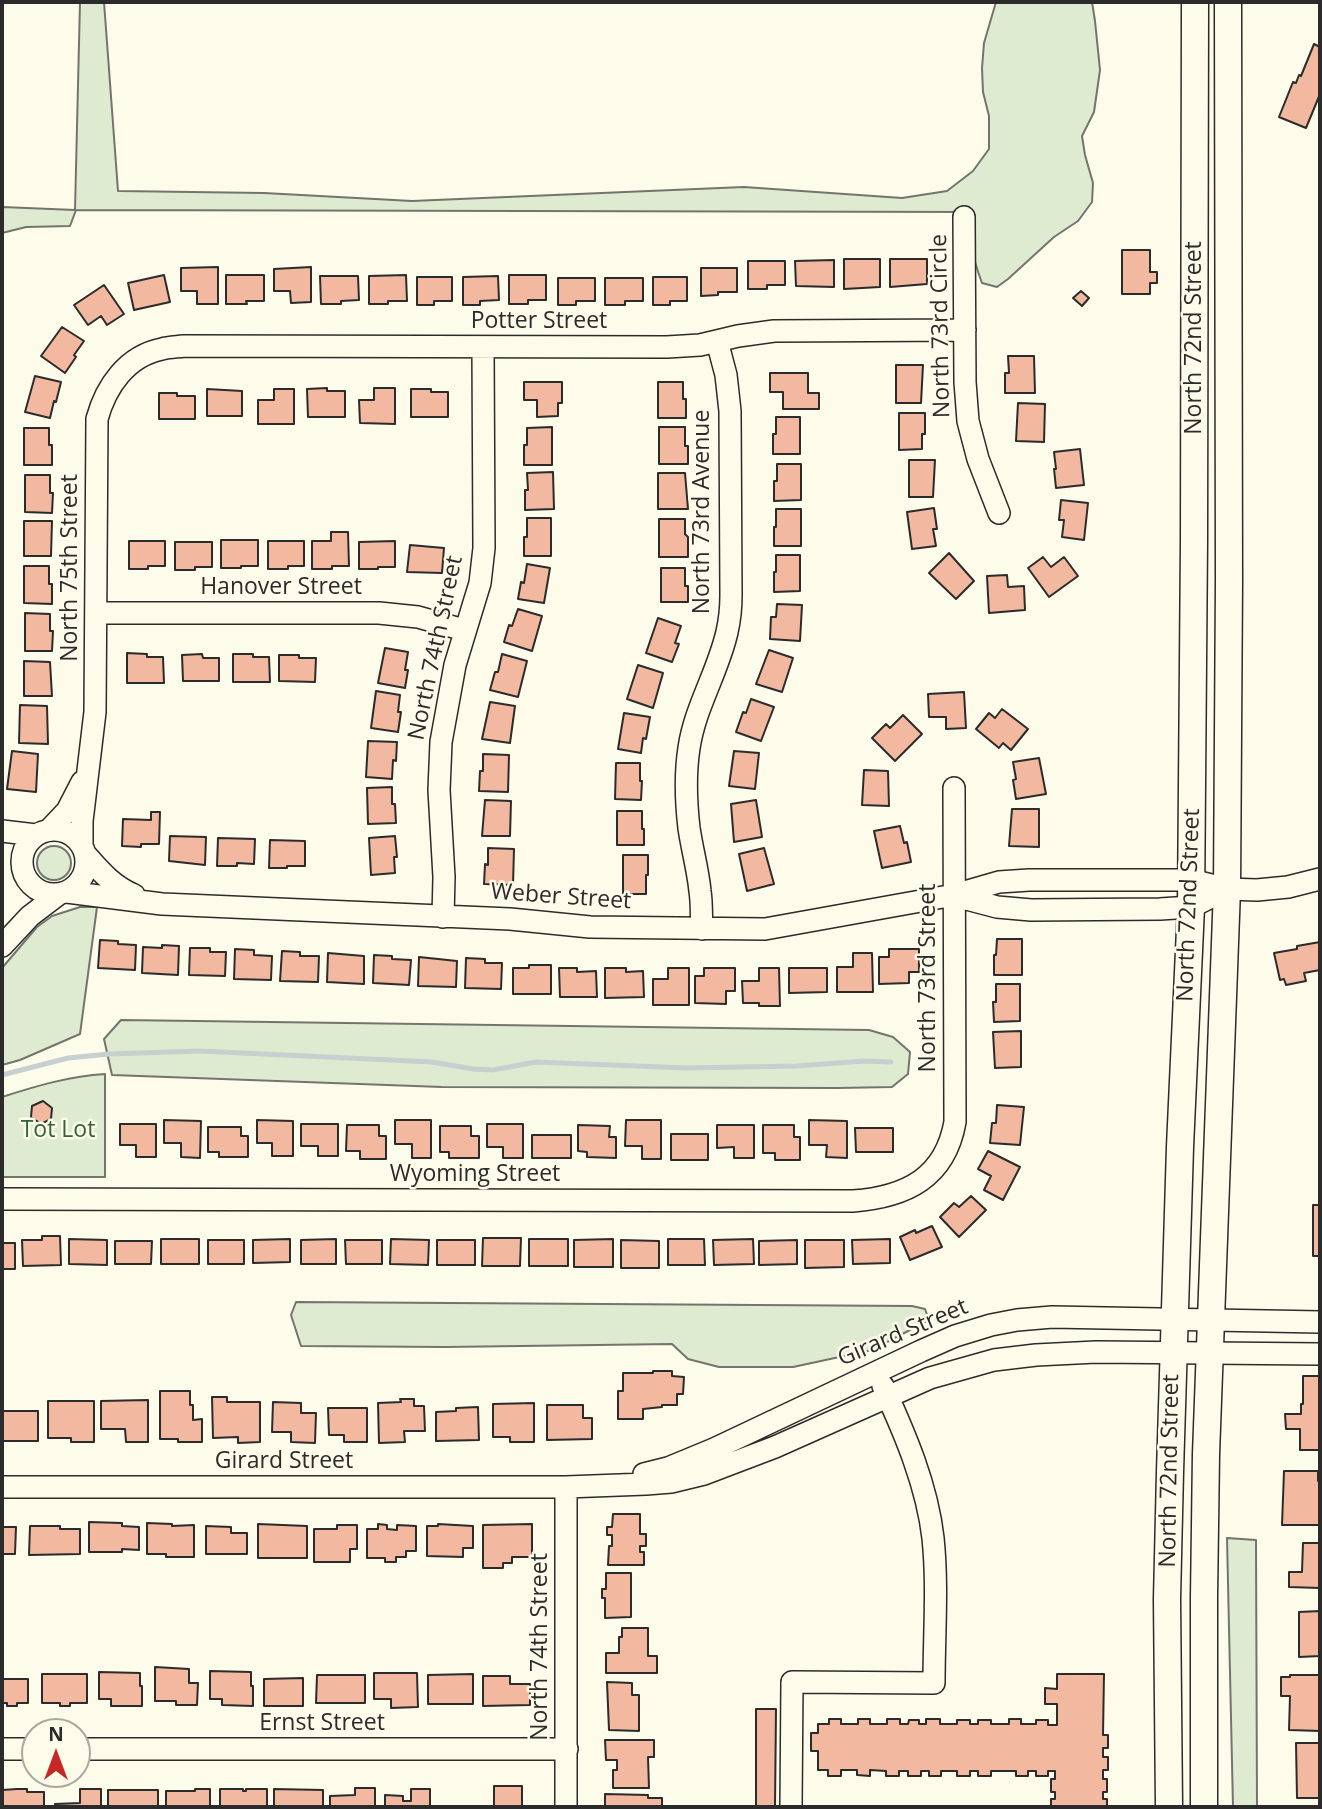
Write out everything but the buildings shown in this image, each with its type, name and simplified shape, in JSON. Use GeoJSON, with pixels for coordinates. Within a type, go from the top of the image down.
{"type":"FeatureCollection","features":[{"type":"Feature","properties":{"kind":"main road","name":"North 72nd Street"},"geometry":{"type":"LineString","coordinates":[[1169,1807],[1167,1599],[1173,1353],[1191,907],[1195,2]]}},
{"type":"Feature","properties":{"kind":"main road","name":"North 72nd Street"},"geometry":{"type":"LineString","coordinates":[[1204,1807],[1203,1597],[1209,1354],[1227,889],[1228,2]]}},
{"type":"Feature","properties":{"kind":"street","name":"North 73rd Circle"},"geometry":{"type":"LineString","coordinates":[[964,217],[965,382],[971,437],[999,513]]}},
{"type":"Feature","properties":{"kind":"street","name":"Potter Street"},"geometry":{"type":"LineString","coordinates":[[119,373],[147,353],[184,346],[667,347],[700,345],[774,331],[965,330]]}},
{"type":"Feature","properties":{"kind":"street","name":"North 73rd Avenue"},"geometry":{"type":"LineString","coordinates":[[702,929],[701,894],[689,829],[687,768],[698,708],[727,633],[731,594],[730,411],[726,375],[717,341]]}},
{"type":"Feature","properties":{"kind":"street","name":"North 74th Street"},"geometry":{"type":"LineString","coordinates":[[443,917],[444,877],[439,790],[441,742],[454,665],[480,583],[484,548],[483,347]]}},
{"type":"Feature","properties":{"kind":"street","name":"North 75th Street"},"geometry":{"type":"LineString","coordinates":[[84,851],[82,821],[95,712],[97,419],[105,396],[119,373]]}},
{"type":"Feature","properties":{"kind":"street","name":"Hanover Street"},"geometry":{"type":"LineString","coordinates":[[96,613],[379,613],[418,617],[464,630]]}},
{"type":"Feature","properties":{"kind":"street","name":"North 75th Street"},"geometry":{"type":"LineString","coordinates":[[43,833],[67,811],[89,768]]}},
{"type":"Feature","properties":{"kind":"street","name":"North 73rd Street"},"geometry":{"type":"LineString","coordinates":[[939,1165],[952,1139],[955,1122],[954,788]]}},
{"type":"Feature","properties":{"kind":"street"},"geometry":{"type":"LineString","coordinates":[[2,831],[43,833],[60,830],[69,833],[77,839],[84,851],[87,865],[80,882],[30,916],[2,945]]}},
{"type":"Feature","properties":{"kind":"street"},"geometry":{"type":"LineString","coordinates":[[2,945],[19,909],[24,849],[30,840],[43,833]]}},
{"type":"Feature","properties":{"kind":"street"},"geometry":{"type":"LineString","coordinates":[[2,845],[34,888],[44,894],[63,893]]}},
{"type":"Feature","properties":{"kind":"street","name":"Weber Street"},"geometry":{"type":"LineString","coordinates":[[84,851],[108,880],[121,890],[162,904]]}},
{"type":"Feature","properties":{"kind":"street"},"geometry":{"type":"LineString","coordinates":[[1227,889],[1280,888],[1320,879]]}},
{"type":"Feature","properties":{"kind":"street","name":"Weber Street"},"geometry":{"type":"LineString","coordinates":[[63,893],[162,904],[510,919],[590,927],[765,929],[954,895],[999,882],[1191,880],[1227,889]]}},
{"type":"Feature","properties":{"kind":"street","name":"Weber Street"},"geometry":{"type":"LineString","coordinates":[[954,895],[997,907],[1031,910],[1160,909],[1191,907],[1227,889]]}},
{"type":"Feature","properties":{"kind":"street","name":"Wyoming Street"},"geometry":{"type":"LineString","coordinates":[[2,1199],[853,1200],[874,1199],[906,1190],[939,1165]]}},
{"type":"Feature","properties":{"kind":"street","name":"Girard Street"},"geometry":{"type":"LineString","coordinates":[[566,1486],[628,1479],[668,1468],[955,1336],[1004,1323],[1052,1317],[1320,1322]]}},
{"type":"Feature","properties":{"kind":"street","name":"Girard Street"},"geometry":{"type":"LineString","coordinates":[[2,1487],[566,1486],[671,1482],[704,1474],[775,1447],[930,1378],[994,1360],[1063,1353],[1320,1354]]}},
{"type":"Feature","properties":{"kind":"street"},"geometry":{"type":"LineString","coordinates":[[791,1807],[792,1682],[934,1683],[933,1537],[917,1468],[877,1371]]}},
{"type":"Feature","properties":{"kind":"street","name":"North 74th Street"},"geometry":{"type":"LineString","coordinates":[[566,1486],[566,1807]]}},
{"type":"Feature","properties":{"kind":"street"},"geometry":{"type":"LineString","coordinates":[[2,1749],[21,1749]]}},
{"type":"Feature","properties":{"kind":"street","name":"Ernst Street"},"geometry":{"type":"LineString","coordinates":[[91,1749],[567,1749]]}},
{"type":"Feature","properties":{"kind":"green space"},"geometry":{"type":"Polygon","coordinates":[[[80,2],[104,2],[118,191],[264,193],[412,201],[744,187],[902,198],[947,191],[973,171],[989,149],[989,116],[983,92],[982,68],[984,43],[996,2],[1092,2],[1100,70],[1094,112],[1082,136],[1093,183],[1092,202],[1078,221],[1054,237],[997,287],[982,283],[976,265],[971,239],[973,212],[76,210],[70,226],[26,227],[2,233],[2,207],[75,210],[80,2]]]}},
{"type":"Feature","properties":{"kind":"green space"},"geometry":{"type":"Polygon","coordinates":[[[54,846],[66,851],[71,863],[66,875],[54,880],[42,875],[37,863],[42,851],[54,846]]]}},
{"type":"Feature","properties":{"kind":"green space"},"geometry":{"type":"Polygon","coordinates":[[[80,907],[97,907],[80,1034],[2,1065],[2,968],[37,927],[52,916],[80,907]]]}},
{"type":"Feature","properties":{"kind":"green space"},"geometry":{"type":"Polygon","coordinates":[[[121,1020],[869,1030],[893,1037],[910,1052],[908,1074],[892,1087],[442,1087],[112,1075],[104,1039],[121,1020]]]}},
{"type":"Feature","properties":{"kind":"green space","name":"Tot Lot"},"geometry":{"type":"Polygon","coordinates":[[[105,1074],[105,1177],[2,1177],[2,1097],[53,1082],[105,1074]]]}},
{"type":"Feature","properties":{"kind":"green space"},"geometry":{"type":"Polygon","coordinates":[[[296,1302],[912,1306],[925,1309],[929,1320],[872,1350],[793,1367],[719,1367],[688,1359],[672,1344],[301,1346],[291,1315],[296,1302]]]}},
{"type":"Feature","properties":{"kind":"green space"},"geometry":{"type":"Polygon","coordinates":[[[1227,1538],[1256,1540],[1257,1807],[1233,1807],[1227,1538]]]}},
{"type":"Feature","properties":{"kind":"waterway"},"geometry":{"type":"LineString","coordinates":[[2,1075],[68,1058],[200,1051],[432,1062],[493,1070],[536,1062],[686,1068],[891,1062]]}}]}
